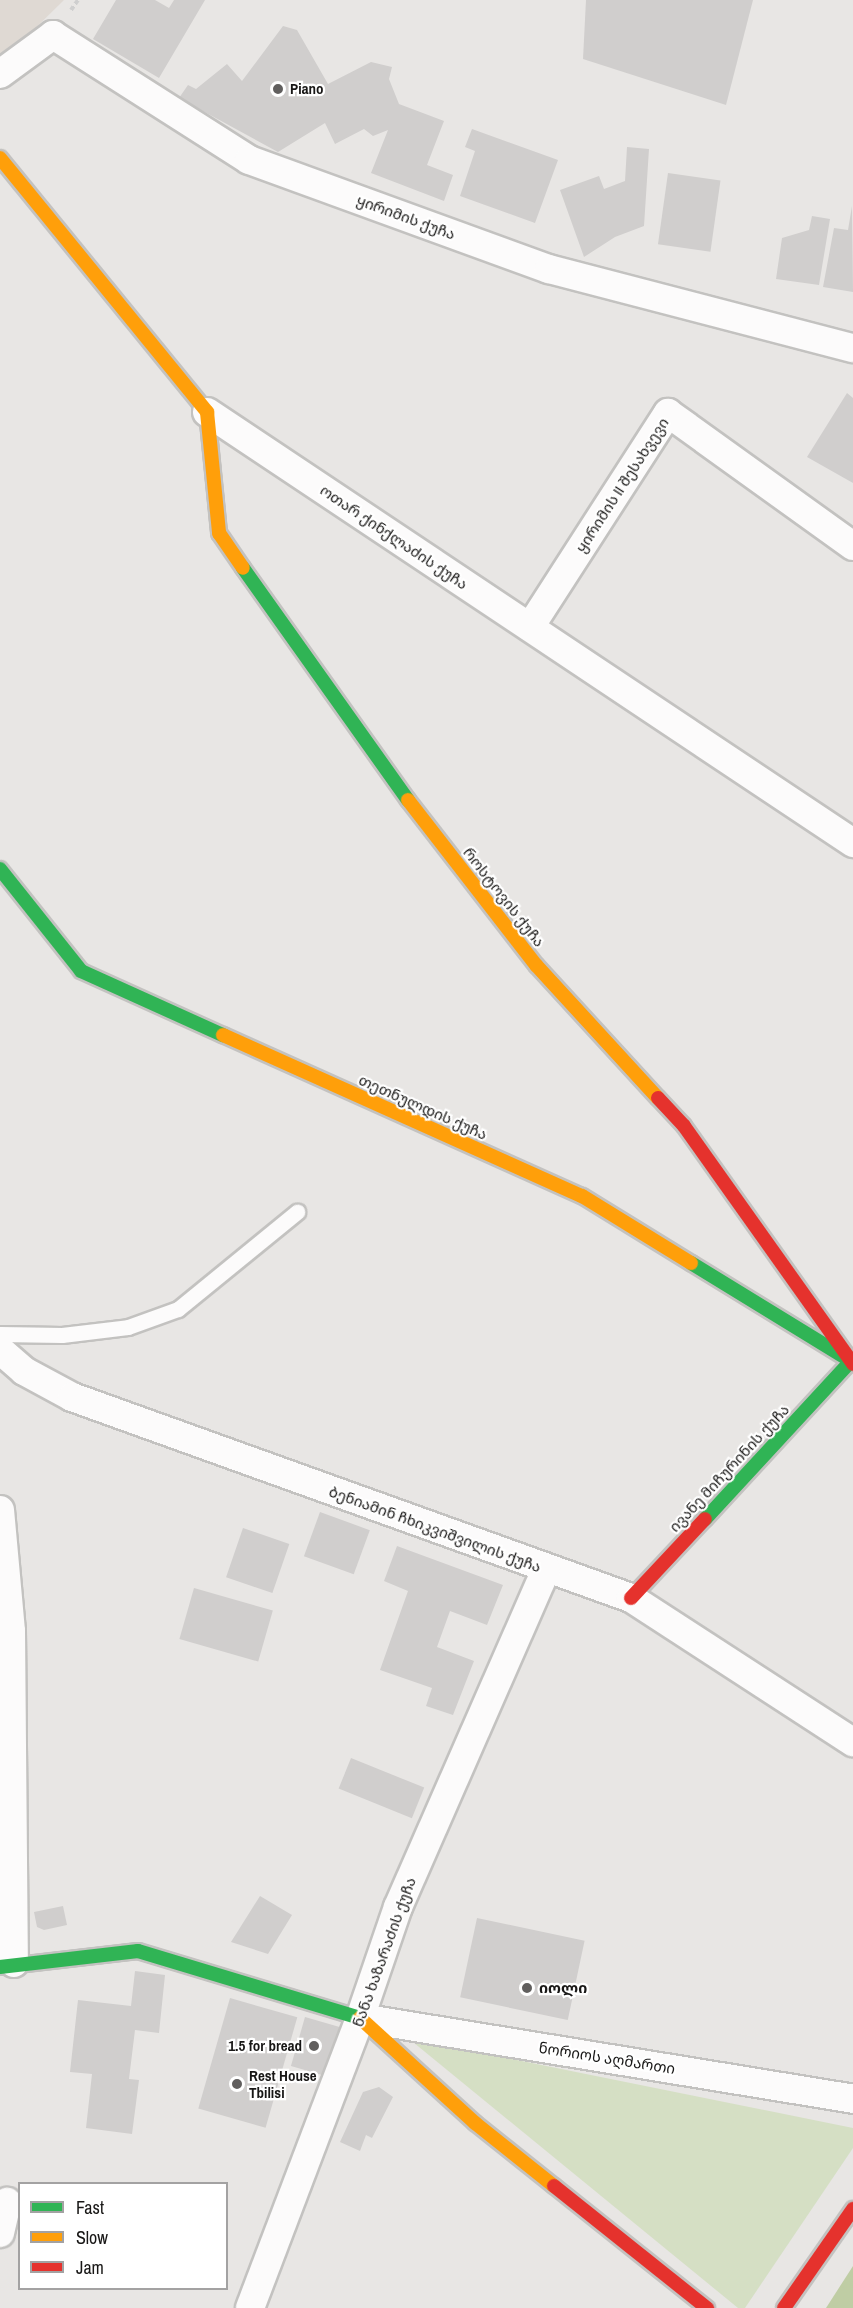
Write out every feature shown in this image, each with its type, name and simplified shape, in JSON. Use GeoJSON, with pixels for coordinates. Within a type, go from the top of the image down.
{"type":"FeatureCollection","features":[{"type":"Feature","properties":{"kind":"street","name":"ყირიმის ქუჩა"},"geometry":{"type":"LineString","coordinates":[[0,74],[52,35],[249,160],[549,269],[853,348]]}},
{"type":"Feature","properties":{"kind":"street","name":"ოთარ ქინქლაძის ქუჩა"},"geometry":{"type":"LineString","coordinates":[[0,158],[207,412],[853,843]]}},
{"type":"Feature","properties":{"kind":"street","name":"როსტოვის ქუჩა"},"geometry":{"type":"LineString","coordinates":[[207,412],[219,533],[366,746],[536,965],[684,1126],[852,1362]]}},
{"type":"Feature","properties":{"kind":"street","name":"ყირიმის II შესახვევი"},"geometry":{"type":"LineString","coordinates":[[530,627],[668,413],[853,546]]}},
{"type":"Feature","properties":{"kind":"street","name":"თეთნულდის ქუჩა"},"geometry":{"type":"LineString","coordinates":[[0,869],[81,971],[582,1196],[852,1362]]}},
{"type":"Feature","properties":{"kind":"street","name":"ბენიამინ ჩხიკვიშვილის ქუჩა"},"geometry":{"type":"LineString","coordinates":[[0,1350],[24,1371],[72,1396],[546,1570],[632,1598],[853,1742]]}},
{"type":"Feature","properties":{"kind":"street","name":"ივანე მიჩურინის ქუჩა"},"geometry":{"type":"LineString","coordinates":[[632,1598],[852,1362]]}},
{"type":"Feature","properties":{"kind":"street"},"geometry":{"type":"LineString","coordinates":[[0,1510],[6,1631],[7,1965]]}},
{"type":"Feature","properties":{"kind":"street","name":"ნანა ხაზარაძის ქუჩა"},"geometry":{"type":"LineString","coordinates":[[250,2308],[360,2018],[398,1907],[546,1570]]}},
{"type":"Feature","properties":{"kind":"street","name":"ნორიოს აღმართი"},"geometry":{"type":"LineString","coordinates":[[7,1965],[138,1951],[188,1963],[360,2018],[853,2099]]}},
{"type":"Feature","properties":{"kind":"street","name":"ნორიოს აღმართი"},"geometry":{"type":"LineString","coordinates":[[360,2018],[474,2123],[707,2308]]}},
{"type":"Feature","properties":{"kind":"street"},"geometry":{"type":"LineString","coordinates":[[0,2233],[7,2202]]}},
{"type":"Feature","properties":{"kind":"street"},"geometry":{"type":"LineString","coordinates":[[784,2308],[853,2209]]}},
{"type":"Feature","properties":{"kind":"lane"},"geometry":{"type":"LineString","coordinates":[[0,1334],[62,1335],[128,1328],[178,1309],[297,1212]]}},
{"type":"Feature","properties":{"kind":"shaded area"},"geometry":{"type":"Polygon","coordinates":[[[0,0],[64,0],[0,63],[0,0]]]}},
{"type":"Feature","properties":{"kind":"green space"},"geometry":{"type":"Polygon","coordinates":[[[408,2038],[853,2128],[853,2148],[745,2308],[738,2308],[408,2038]]]}},
{"type":"Feature","properties":{"kind":"green space"},"geometry":{"type":"Polygon","coordinates":[[[853,2266],[853,2308],[826,2308],[853,2266]]]}},
{"type":"Feature","properties":{"kind":"building"},"geometry":{"type":"Polygon","coordinates":[[[116,0],[155,0],[169,8],[174,0],[205,0],[159,78],[93,39],[116,0]]]}},
{"type":"Feature","properties":{"kind":"building"},"geometry":{"type":"Polygon","coordinates":[[[586,0],[753,0],[726,105],[583,59],[586,0]]]}},
{"type":"Feature","properties":{"kind":"building"},"geometry":{"type":"Polygon","coordinates":[[[283,26],[297,30],[328,84],[371,62],[392,67],[389,79],[399,104],[444,121],[427,165],[453,175],[444,201],[371,173],[388,130],[373,136],[364,129],[335,144],[325,123],[278,152],[179,98],[188,85],[196,89],[227,64],[242,81],[283,26]]]}},
{"type":"Feature","properties":{"kind":"building"},"geometry":{"type":"Polygon","coordinates":[[[472,129],[558,160],[535,223],[460,196],[475,151],[465,147],[472,129]]]}},
{"type":"Feature","properties":{"kind":"building"},"geometry":{"type":"Polygon","coordinates":[[[627,147],[649,149],[644,226],[615,237],[584,257],[560,190],[599,176],[604,189],[625,181],[627,147]]]}},
{"type":"Feature","properties":{"kind":"building"},"geometry":{"type":"Polygon","coordinates":[[[668,173],[720,180],[710,252],[658,244],[668,173]]]}},
{"type":"Feature","properties":{"kind":"building"},"geometry":{"type":"Polygon","coordinates":[[[852,206],[853,292],[823,287],[834,228],[848,230],[852,206]]]}},
{"type":"Feature","properties":{"kind":"building"},"geometry":{"type":"Polygon","coordinates":[[[812,216],[830,219],[819,285],[776,279],[782,238],[809,230],[812,216]]]}},
{"type":"Feature","properties":{"kind":"building"},"geometry":{"type":"Polygon","coordinates":[[[847,393],[853,398],[853,483],[807,457],[847,393]]]}},
{"type":"Feature","properties":{"kind":"building"},"geometry":{"type":"Polygon","coordinates":[[[320,1512],[370,1530],[354,1574],[304,1556],[320,1512]]]}},
{"type":"Feature","properties":{"kind":"building"},"geometry":{"type":"Polygon","coordinates":[[[243,1528],[289,1544],[272,1593],[226,1577],[243,1528]]]}},
{"type":"Feature","properties":{"kind":"building"},"geometry":{"type":"Polygon","coordinates":[[[397,1546],[503,1585],[487,1625],[450,1611],[437,1647],[474,1661],[453,1715],[426,1706],[432,1688],[380,1670],[408,1591],[384,1581],[397,1546]]]}},
{"type":"Feature","properties":{"kind":"building"},"geometry":{"type":"Polygon","coordinates":[[[194,1588],[273,1611],[258,1662],[179,1639],[194,1588]]]}},
{"type":"Feature","properties":{"kind":"building"},"geometry":{"type":"Polygon","coordinates":[[[351,1758],[424,1788],[412,1818],[339,1789],[351,1758]]]}},
{"type":"Feature","properties":{"kind":"building"},"geometry":{"type":"Polygon","coordinates":[[[260,1896],[292,1915],[268,1954],[231,1942],[260,1896]]]}},
{"type":"Feature","properties":{"kind":"building"},"geometry":{"type":"Polygon","coordinates":[[[63,1906],[67,1925],[44,1930],[37,1927],[34,1912],[63,1906]]]}},
{"type":"Feature","properties":{"kind":"building"},"geometry":{"type":"Polygon","coordinates":[[[477,1918],[585,1941],[568,2020],[460,1997],[477,1918]]]}},
{"type":"Feature","properties":{"kind":"building"},"geometry":{"type":"Polygon","coordinates":[[[135,1971],[165,1975],[159,2033],[135,2030],[129,2079],[139,2080],[132,2134],[86,2128],[92,2074],[70,2072],[78,2000],[131,2006],[135,1971]]]}},
{"type":"Feature","properties":{"kind":"building","name":"Rest House Tbilisi"},"geometry":{"type":"Polygon","coordinates":[[[230,1998],[297,2017],[266,2128],[198,2109],[230,1998]]]}},
{"type":"Feature","properties":{"kind":"building","name":"1.5 for bread"},"geometry":{"type":"Polygon","coordinates":[[[305,2017],[340,2027],[326,2076],[291,2066],[305,2017]]]}},
{"type":"Feature","properties":{"kind":"building"},"geometry":{"type":"Polygon","coordinates":[[[379,2087],[393,2097],[372,2138],[366,2135],[360,2151],[340,2142],[363,2092],[379,2087]]]}},
{"type":"Feature","properties":{"kind":"traffic: fast"},"geometry":{"type":"LineString","coordinates":[[243,568],[408,800]]}},
{"type":"Feature","properties":{"kind":"traffic: fast"},"geometry":{"type":"LineString","coordinates":[[0,869],[81,971],[223,1035]]}},
{"type":"Feature","properties":{"kind":"traffic: fast"},"geometry":{"type":"LineString","coordinates":[[691,1263],[851,1361],[705,1519]]}},
{"type":"Feature","properties":{"kind":"traffic: fast"},"geometry":{"type":"LineString","coordinates":[[0,1967],[138,1951],[360,2018]]}},
{"type":"Feature","properties":{"kind":"traffic: slow"},"geometry":{"type":"LineString","coordinates":[[0,158],[207,412],[219,533],[243,568]]}},
{"type":"Feature","properties":{"kind":"traffic: slow"},"geometry":{"type":"LineString","coordinates":[[408,800],[536,965],[658,1098]]}},
{"type":"Feature","properties":{"kind":"traffic: slow"},"geometry":{"type":"LineString","coordinates":[[223,1035],[582,1196],[691,1263]]}},
{"type":"Feature","properties":{"kind":"traffic: slow"},"geometry":{"type":"LineString","coordinates":[[360,2018],[475,2123],[554,2186]]}},
{"type":"Feature","properties":{"kind":"traffic: jam"},"geometry":{"type":"LineString","coordinates":[[658,1098],[684,1126],[853,1364]]}},
{"type":"Feature","properties":{"kind":"traffic: jam"},"geometry":{"type":"LineString","coordinates":[[631,1598],[705,1519]]}},
{"type":"Feature","properties":{"kind":"traffic: jam"},"geometry":{"type":"LineString","coordinates":[[554,2186],[707,2308]]}},
{"type":"Feature","properties":{"kind":"traffic: jam"},"geometry":{"type":"LineString","coordinates":[[784,2308],[853,2209]]}},
{"type":"Feature","properties":{"kind":"place","name":"Piano"},"geometry":{"type":"Point","coordinates":[278,89]}},
{"type":"Feature","properties":{"kind":"place","name":"იოლი"},"geometry":{"type":"Point","coordinates":[527,1988]}},
{"type":"Feature","properties":{"kind":"place","name":"1.5 for bread"},"geometry":{"type":"Point","coordinates":[314,2046]}},
{"type":"Feature","properties":{"kind":"place","name":"Rest House Tbilisi"},"geometry":{"type":"Point","coordinates":[237,2084]}}]}
